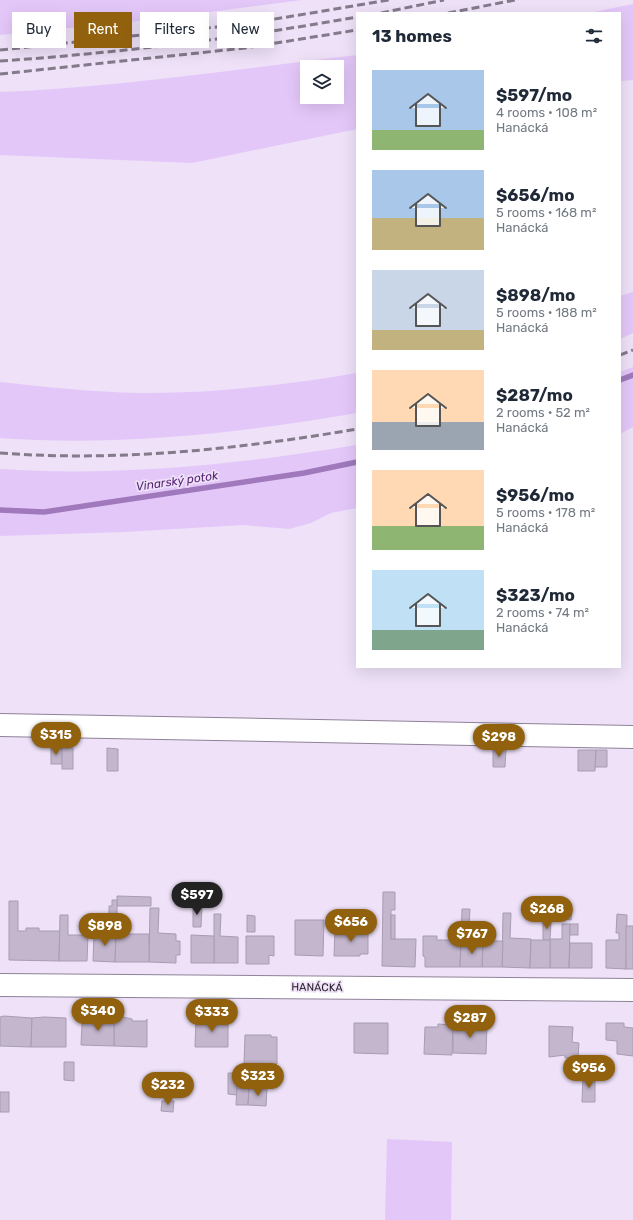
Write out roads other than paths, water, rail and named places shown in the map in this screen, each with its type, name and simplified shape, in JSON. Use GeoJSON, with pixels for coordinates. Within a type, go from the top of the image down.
{"type":"FeatureCollection","features":[{"type":"Feature","properties":{"kind":"street"},"geometry":{"type":"LineString","coordinates":[[0,725],[633,737]]}},
{"type":"Feature","properties":{"kind":"street","name":"HANÁCKÁ"},"geometry":{"type":"LineString","coordinates":[[0,985],[633,990]]}},
{"type":"Feature","properties":{"kind":"waterway","name":"Vinarský potok"},"geometry":{"type":"LineString","coordinates":[[621,380],[633,375]]}},
{"type":"Feature","properties":{"kind":"waterway","name":"Vinarský potok"},"geometry":{"type":"LineString","coordinates":[[0,510],[44,512],[304,473],[356,462]]}},
{"type":"Feature","properties":{"kind":"railway"},"geometry":{"type":"LineString","coordinates":[[0,50],[245,24],[389,0]]}},
{"type":"Feature","properties":{"kind":"railway"},"geometry":{"type":"LineString","coordinates":[[386,12],[444,0]]}},
{"type":"Feature","properties":{"kind":"railway"},"geometry":{"type":"LineString","coordinates":[[453,12],[515,0]]}},
{"type":"Feature","properties":{"kind":"railway"},"geometry":{"type":"LineString","coordinates":[[0,61],[89,54],[179,44],[268,32],[356,17]]}},
{"type":"Feature","properties":{"kind":"railway"},"geometry":{"type":"LineString","coordinates":[[0,74],[245,48],[356,30]]}},
{"type":"Feature","properties":{"kind":"railway"},"geometry":{"type":"LineString","coordinates":[[621,355],[633,350]]}},
{"type":"Feature","properties":{"kind":"railway"},"geometry":{"type":"LineString","coordinates":[[0,453],[90,456],[179,452],[224,448],[356,429]]}}]}
